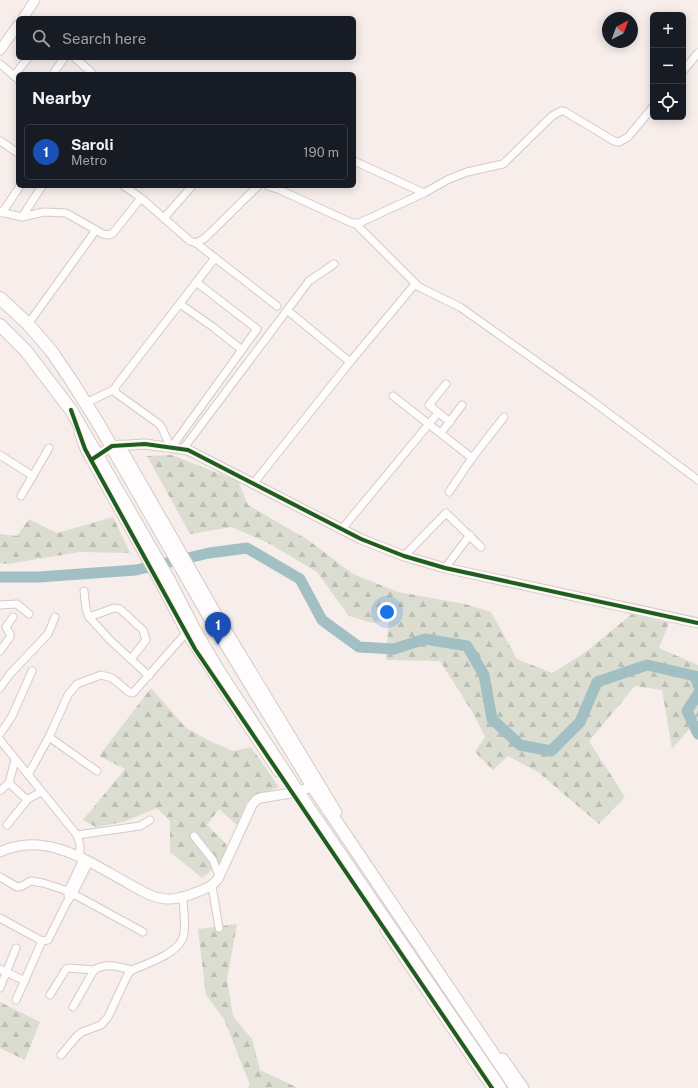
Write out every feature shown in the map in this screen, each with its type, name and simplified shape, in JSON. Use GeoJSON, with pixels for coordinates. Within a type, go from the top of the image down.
{"type":"FeatureCollection","features":[{"type":"Feature","properties":{"kind":"highway"},"geometry":{"type":"LineString","coordinates":[[0,298],[28,324],[52,352],[116,446],[190,574],[214,624],[316,785],[516,1088]]}},
{"type":"Feature","properties":{"kind":"highway"},"geometry":{"type":"LineString","coordinates":[[0,325],[26,351],[71,410],[94,457],[164,582],[295,792],[500,1088]]}},
{"type":"Feature","properties":{"kind":"street"},"geometry":{"type":"LineString","coordinates":[[24,16],[35,0]]}},
{"type":"Feature","properties":{"kind":"street"},"geometry":{"type":"LineString","coordinates":[[0,50],[16,28]]}},
{"type":"Feature","properties":{"kind":"street"},"geometry":{"type":"LineString","coordinates":[[686,67],[698,53]]}},
{"type":"Feature","properties":{"kind":"street"},"geometry":{"type":"LineString","coordinates":[[19,72],[27,60]]}},
{"type":"Feature","properties":{"kind":"street"},"geometry":{"type":"LineString","coordinates":[[54,72],[63,60]]}},
{"type":"Feature","properties":{"kind":"street"},"geometry":{"type":"LineString","coordinates":[[77,60],[91,72]]}},
{"type":"Feature","properties":{"kind":"street"},"geometry":{"type":"LineString","coordinates":[[0,64],[16,77]]}},
{"type":"Feature","properties":{"kind":"street"},"geometry":{"type":"LineString","coordinates":[[274,188],[352,223],[358,223],[467,172],[503,164],[552,116],[561,111],[564,111],[614,141],[619,142],[628,137],[650,111]]}},
{"type":"Feature","properties":{"kind":"street"},"geometry":{"type":"LineString","coordinates":[[0,141],[16,152]]}},
{"type":"Feature","properties":{"kind":"street"},"geometry":{"type":"LineString","coordinates":[[356,162],[424,193]]}},
{"type":"Feature","properties":{"kind":"street"},"geometry":{"type":"LineString","coordinates":[[19,188],[1,213],[22,217],[44,212],[66,212],[103,234],[109,235],[141,198]]}},
{"type":"Feature","properties":{"kind":"street"},"geometry":{"type":"LineString","coordinates":[[22,217],[41,188]]}},
{"type":"Feature","properties":{"kind":"street"},"geometry":{"type":"LineString","coordinates":[[127,188],[141,198],[190,240],[196,242],[277,306]]}},
{"type":"Feature","properties":{"kind":"street"},"geometry":{"type":"LineString","coordinates":[[164,218],[190,188]]}},
{"type":"Feature","properties":{"kind":"street"},"geometry":{"type":"LineString","coordinates":[[196,242],[205,238],[256,188]]}},
{"type":"Feature","properties":{"kind":"street"},"geometry":{"type":"LineString","coordinates":[[358,223],[415,284],[426,292],[460,307],[591,400],[698,480]]}},
{"type":"Feature","properties":{"kind":"street"},"geometry":{"type":"LineString","coordinates":[[28,324],[96,230]]}},
{"type":"Feature","properties":{"kind":"street"},"geometry":{"type":"LineString","coordinates":[[86,403],[115,390],[116,386],[215,258]]}},
{"type":"Feature","properties":{"kind":"street"},"geometry":{"type":"LineString","coordinates":[[183,450],[309,281],[317,274],[334,264]]}},
{"type":"Feature","properties":{"kind":"street"},"geometry":{"type":"LineString","coordinates":[[172,448],[257,329],[196,282]]}},
{"type":"Feature","properties":{"kind":"street"},"geometry":{"type":"LineString","coordinates":[[253,484],[350,362],[415,284]]}},
{"type":"Feature","properties":{"kind":"street"},"geometry":{"type":"LineString","coordinates":[[180,304],[242,350]]}},
{"type":"Feature","properties":{"kind":"street"},"geometry":{"type":"LineString","coordinates":[[287,310],[350,362]]}},
{"type":"Feature","properties":{"kind":"street"},"geometry":{"type":"LineString","coordinates":[[446,384],[429,405],[450,422]]}},
{"type":"Feature","properties":{"kind":"street"},"geometry":{"type":"LineString","coordinates":[[115,390],[116,393],[159,424],[172,448]]}},
{"type":"Feature","properties":{"kind":"street"},"geometry":{"type":"LineString","coordinates":[[393,396],[472,458]]}},
{"type":"Feature","properties":{"kind":"street"},"geometry":{"type":"LineString","coordinates":[[441,433],[462,405]]}},
{"type":"Feature","properties":{"kind":"street"},"geometry":{"type":"LineString","coordinates":[[342,529],[438,413]]}},
{"type":"Feature","properties":{"kind":"street"},"geometry":{"type":"LineString","coordinates":[[450,492],[472,458],[504,417]]}},
{"type":"Feature","properties":{"kind":"street"},"geometry":{"type":"LineString","coordinates":[[94,457],[116,446],[145,444],[188,450],[361,539],[404,556],[445,568],[698,623]]}},
{"type":"Feature","properties":{"kind":"street"},"geometry":{"type":"LineString","coordinates":[[21,496],[49,448]]}},
{"type":"Feature","properties":{"kind":"street"},"geometry":{"type":"LineString","coordinates":[[0,455],[33,476]]}},
{"type":"Feature","properties":{"kind":"street"},"geometry":{"type":"LineString","coordinates":[[404,556],[446,513],[481,547]]}},
{"type":"Feature","properties":{"kind":"street"},"geometry":{"type":"LineString","coordinates":[[445,568],[470,535]]}},
{"type":"Feature","properties":{"kind":"street"},"geometry":{"type":"LineString","coordinates":[[164,582],[186,633],[295,792],[492,1088]]}},
{"type":"Feature","properties":{"kind":"street"},"geometry":{"type":"LineString","coordinates":[[84,591],[86,609],[90,617],[98,628],[131,659],[147,678]]}},
{"type":"Feature","properties":{"kind":"street"},"geometry":{"type":"LineString","coordinates":[[0,605],[17,604],[29,614]]}},
{"type":"Feature","properties":{"kind":"street"},"geometry":{"type":"LineString","coordinates":[[90,617],[114,608],[120,608],[144,630],[146,640],[131,659]]}},
{"type":"Feature","properties":{"kind":"street"},"geometry":{"type":"LineString","coordinates":[[0,651],[10,638],[10,634],[6,627],[12,617]]}},
{"type":"Feature","properties":{"kind":"street"},"geometry":{"type":"LineString","coordinates":[[1,686],[10,674],[48,634],[55,617]]}},
{"type":"Feature","properties":{"kind":"street"},"geometry":{"type":"LineString","coordinates":[[28,776],[68,695],[77,684],[101,675],[112,678],[129,692],[133,693],[186,633]]}},
{"type":"Feature","properties":{"kind":"street"},"geometry":{"type":"LineString","coordinates":[[0,734],[12,716],[32,671]]}},
{"type":"Feature","properties":{"kind":"street"},"geometry":{"type":"LineString","coordinates":[[48,737],[97,770]]}},
{"type":"Feature","properties":{"kind":"street"},"geometry":{"type":"LineString","coordinates":[[0,740],[41,792],[77,834],[84,860],[67,902],[48,940],[42,941],[0,918]]}},
{"type":"Feature","properties":{"kind":"street"},"geometry":{"type":"LineString","coordinates":[[0,791],[9,783],[15,760]]}},
{"type":"Feature","properties":{"kind":"street"},"geometry":{"type":"LineString","coordinates":[[9,783],[22,797],[28,798]]}},
{"type":"Feature","properties":{"kind":"street"},"geometry":{"type":"LineString","coordinates":[[0,852],[10,847],[21,845],[47,845],[84,860],[157,898],[171,899],[183,897],[209,888],[219,876],[252,805],[256,800],[295,792],[316,785],[524,1088]]}},
{"type":"Feature","properties":{"kind":"street"},"geometry":{"type":"LineString","coordinates":[[7,825],[28,798],[41,792]]}},
{"type":"Feature","properties":{"kind":"street"},"geometry":{"type":"LineString","coordinates":[[77,834],[140,826],[150,820]]}},
{"type":"Feature","properties":{"kind":"street"},"geometry":{"type":"LineString","coordinates":[[194,836],[213,860],[219,876]]}},
{"type":"Feature","properties":{"kind":"street"},"geometry":{"type":"LineString","coordinates":[[0,878],[16,887],[22,886],[31,881],[43,882],[71,892],[143,932]]}},
{"type":"Feature","properties":{"kind":"street"},"geometry":{"type":"LineString","coordinates":[[209,888],[220,928]]}},
{"type":"Feature","properties":{"kind":"street"},"geometry":{"type":"LineString","coordinates":[[61,1055],[77,1036],[82,1032],[101,1025],[108,1017],[128,974],[132,970],[171,952],[182,940],[184,930],[183,897]]}},
{"type":"Feature","properties":{"kind":"street"},"geometry":{"type":"LineString","coordinates":[[16,1000],[42,941]]}},
{"type":"Feature","properties":{"kind":"street"},"geometry":{"type":"LineString","coordinates":[[0,988],[3,970],[16,948]]}},
{"type":"Feature","properties":{"kind":"street"},"geometry":{"type":"LineString","coordinates":[[73,1006],[94,970],[99,966],[105,965],[132,970]]}},
{"type":"Feature","properties":{"kind":"street"},"geometry":{"type":"LineString","coordinates":[[50,995],[68,968],[94,970]]}},
{"type":"Feature","properties":{"kind":"street"},"geometry":{"type":"LineString","coordinates":[[3,970],[25,981]]}},
{"type":"Feature","properties":{"kind":"green space"},"geometry":{"type":"Polygon","coordinates":[[[172,455],[238,481],[248,505],[308,540],[353,574],[398,592],[465,604],[491,612],[517,659],[552,673],[583,654],[632,614],[669,623],[659,648],[698,665],[698,719],[672,749],[662,690],[635,686],[589,741],[625,797],[599,824],[538,772],[508,756],[493,770],[475,752],[485,737],[473,713],[440,661],[386,660],[389,619],[372,623],[349,616],[317,572],[270,544],[232,527],[190,534],[147,456],[172,455]]]}},
{"type":"Feature","properties":{"kind":"green space"},"geometry":{"type":"Polygon","coordinates":[[[113,517],[130,553],[80,552],[8,564],[0,563],[0,534],[17,536],[29,519],[57,533],[113,517]]]}},
{"type":"Feature","properties":{"kind":"green space"},"geometry":{"type":"Polygon","coordinates":[[[151,688],[186,728],[233,751],[251,747],[279,787],[256,796],[246,802],[238,826],[219,809],[207,825],[226,844],[227,858],[202,878],[170,852],[170,821],[157,808],[123,822],[96,827],[83,820],[125,769],[99,756],[151,688]]]}},
{"type":"Feature","properties":{"kind":"green space"},"geometry":{"type":"Polygon","coordinates":[[[237,924],[227,980],[233,1016],[252,1039],[260,1070],[298,1088],[248,1088],[250,1085],[224,1019],[206,995],[198,929],[237,924]]]}},
{"type":"Feature","properties":{"kind":"green space"},"geometry":{"type":"Polygon","coordinates":[[[0,1002],[40,1022],[25,1060],[0,1048],[0,1002]]]}},
{"type":"Feature","properties":{"kind":"waterway"},"geometry":{"type":"LineString","coordinates":[[0,577],[39,577],[136,570],[209,553],[247,548],[300,579],[322,620],[359,647],[394,649],[425,639],[467,646],[484,675],[492,719],[520,745],[551,751],[580,722],[597,682],[647,665],[695,676],[698,685]]}},
{"type":"Feature","properties":{"kind":"waterway"},"geometry":{"type":"LineString","coordinates":[[698,694],[687,711],[698,734]]}},
{"type":"Feature","properties":{"kind":"cycle path"},"geometry":{"type":"LineString","coordinates":[[71,410],[85,449],[195,649],[492,1088]]}},
{"type":"Feature","properties":{"kind":"cycle path"},"geometry":{"type":"LineString","coordinates":[[91,460],[112,446],[145,444],[188,450],[361,539],[404,556],[445,568],[698,623]]}},
{"type":"Feature","properties":{"kind":"place","name":"Saroli"},"geometry":{"type":"Point","coordinates":[218,645]}}]}
